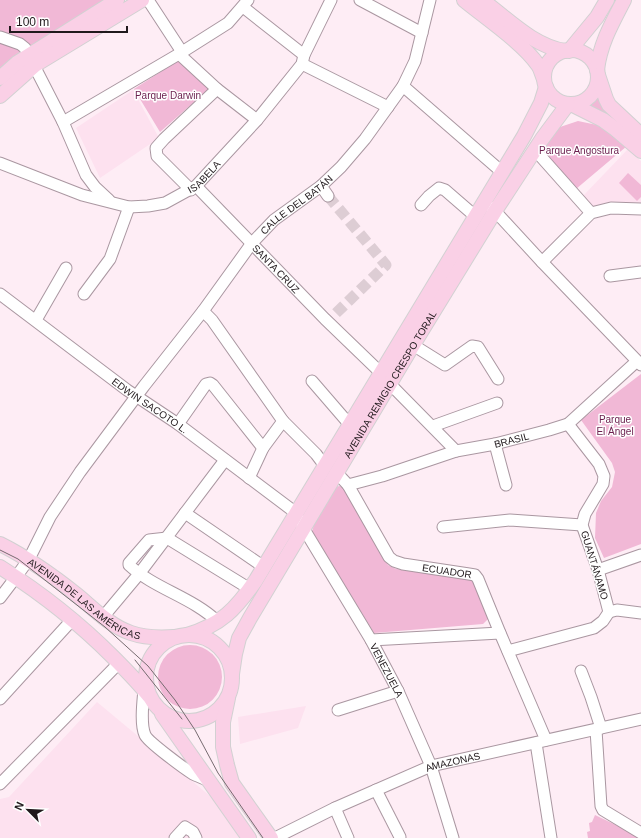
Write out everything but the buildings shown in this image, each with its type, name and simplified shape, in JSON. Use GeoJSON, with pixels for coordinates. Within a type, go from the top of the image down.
{"type":"FeatureCollection","features":[{"type":"Feature","properties":{"kind":"main road"},"geometry":{"type":"LineString","coordinates":[[0,96],[32,60],[117,0]]}},
{"type":"Feature","properties":{"kind":"main road"},"geometry":{"type":"LineString","coordinates":[[0,78],[17,63],[32,60],[142,0]]}},
{"type":"Feature","properties":{"kind":"main road"},"geometry":{"type":"LineString","coordinates":[[464,0],[530,55],[539,66],[549,93],[556,99],[570,104],[602,120],[614,128],[641,151]]}},
{"type":"Feature","properties":{"kind":"main road"},"geometry":{"type":"LineString","coordinates":[[482,0],[539,43],[554,49],[578,51],[586,55],[593,62],[609,105],[641,135]]}},
{"type":"Feature","properties":{"kind":"main road"},"geometry":{"type":"LineString","coordinates":[[545,83],[545,72],[548,65],[558,54],[567,51],[597,17],[607,0]]}},
{"type":"Feature","properties":{"kind":"main road"},"geometry":{"type":"LineString","coordinates":[[570,104],[579,103],[591,95],[596,89],[598,81],[597,72],[599,56],[608,32],[624,0]]}},
{"type":"Feature","properties":{"kind":"main road","name":"AVENIDA REMIGIO CRESPO TORAL"},"geometry":{"type":"LineString","coordinates":[[181,636],[202,630],[218,622],[235,607],[250,589],[296,513],[331,469],[385,378],[475,216],[532,121],[541,103],[545,83]]}},
{"type":"Feature","properties":{"kind":"main road","name":"AVENIDA REMIGIO CRESPO TORAL"},"geometry":{"type":"LineString","coordinates":[[232,674],[239,638],[304,529],[350,424],[385,378],[413,345],[495,211],[535,150],[570,104]]}},
{"type":"Feature","properties":{"kind":"main road","name":"AVENIDA DE LAS AMÉRICAS"},"geometry":{"type":"LineString","coordinates":[[0,544],[29,559],[103,617],[132,634],[157,638],[181,636]]}},
{"type":"Feature","properties":{"kind":"main road"},"geometry":{"type":"LineString","coordinates":[[0,567],[72,620],[119,663],[166,715],[179,720],[190,721],[202,719],[213,714],[222,705],[229,694]]}},
{"type":"Feature","properties":{"kind":"main road"},"geometry":{"type":"LineString","coordinates":[[249,838],[151,699],[146,683],[148,666],[152,657],[165,642],[181,636],[198,636],[208,639],[217,645],[230,663],[232,684],[223,722],[223,747],[227,766],[232,782],[271,838]]}},
{"type":"Feature","properties":{"kind":"street"},"geometry":{"type":"LineString","coordinates":[[148,0],[180,53],[217,89],[257,120]]}},
{"type":"Feature","properties":{"kind":"street","name":"ISABELA"},"geometry":{"type":"LineString","coordinates":[[0,163],[82,195],[111,201],[129,207],[165,203],[193,188],[257,120],[303,59],[331,0]]}},
{"type":"Feature","properties":{"kind":"street"},"geometry":{"type":"LineString","coordinates":[[360,0],[422,33]]}},
{"type":"Feature","properties":{"kind":"street","name":"CALLE DEL BATÁN"},"geometry":{"type":"LineString","coordinates":[[0,598],[29,559],[62,499],[92,455],[203,311],[252,243],[274,220],[321,186],[341,167],[365,139],[404,86],[415,61],[430,0]]}},
{"type":"Feature","properties":{"kind":"street"},"geometry":{"type":"LineString","coordinates":[[62,122],[228,23],[245,4],[303,59],[388,107]]}},
{"type":"Feature","properties":{"kind":"street"},"geometry":{"type":"LineString","coordinates":[[0,36],[20,44],[25,48],[62,122],[86,175],[95,187],[111,201]]}},
{"type":"Feature","properties":{"kind":"street"},"geometry":{"type":"LineString","coordinates":[[404,86],[502,172]]}},
{"type":"Feature","properties":{"kind":"street","name":"SANTA CRUZ"},"geometry":{"type":"LineString","coordinates":[[217,89],[164,139],[156,148],[157,156],[252,243],[329,318],[356,350],[385,378]]}},
{"type":"Feature","properties":{"kind":"street"},"geometry":{"type":"LineString","coordinates":[[535,150],[591,213]]}},
{"type":"Feature","properties":{"kind":"street"},"geometry":{"type":"LineString","coordinates":[[321,186],[328,196]]}},
{"type":"Feature","properties":{"kind":"street"},"geometry":{"type":"LineString","coordinates":[[421,205],[439,188],[445,190],[475,216]]}},
{"type":"Feature","properties":{"kind":"street"},"geometry":{"type":"LineString","coordinates":[[484,202],[495,211],[639,363]]}},
{"type":"Feature","properties":{"kind":"street"},"geometry":{"type":"LineString","coordinates":[[84,294],[110,259],[129,207]]}},
{"type":"Feature","properties":{"kind":"street"},"geometry":{"type":"LineString","coordinates":[[542,262],[591,213],[611,208],[641,209]]}},
{"type":"Feature","properties":{"kind":"street"},"geometry":{"type":"LineString","coordinates":[[36,320],[66,268]]}},
{"type":"Feature","properties":{"kind":"street"},"geometry":{"type":"LineString","coordinates":[[610,276],[641,272]]}},
{"type":"Feature","properties":{"kind":"street","name":"EDWIN SACOTO L."},"geometry":{"type":"LineString","coordinates":[[1,294],[137,397],[178,424],[296,513]]}},
{"type":"Feature","properties":{"kind":"street","name":"ECUADOR"},"geometry":{"type":"LineString","coordinates":[[203,311],[212,320],[283,421],[348,485],[389,556],[394,561],[403,564],[475,575],[478,579],[508,651],[541,741],[550,838]]}},
{"type":"Feature","properties":{"kind":"street"},"geometry":{"type":"LineString","coordinates":[[413,345],[445,365],[472,346],[478,347],[498,379]]}},
{"type":"Feature","properties":{"kind":"street","name":"BRASIL"},"geometry":{"type":"LineString","coordinates":[[348,485],[388,474],[456,451],[495,444],[568,424],[639,363]]}},
{"type":"Feature","properties":{"kind":"street"},"geometry":{"type":"LineString","coordinates":[[385,378],[456,451]]}},
{"type":"Feature","properties":{"kind":"street"},"geometry":{"type":"LineString","coordinates":[[312,381],[350,424]]}},
{"type":"Feature","properties":{"kind":"street"},"geometry":{"type":"LineString","coordinates":[[178,424],[206,384],[210,383],[263,448]]}},
{"type":"Feature","properties":{"kind":"street"},"geometry":{"type":"LineString","coordinates":[[433,426],[497,403]]}},
{"type":"Feature","properties":{"kind":"street"},"geometry":{"type":"LineString","coordinates":[[249,478],[263,448],[283,421]]}},
{"type":"Feature","properties":{"kind":"street","name":"GUANTÁNAMO"},"geometry":{"type":"LineString","coordinates":[[508,651],[594,628],[603,621],[609,612],[598,570],[582,525],[585,514],[603,484],[604,476],[599,464],[568,424]]}},
{"type":"Feature","properties":{"kind":"street"},"geometry":{"type":"LineString","coordinates":[[495,444],[506,485]]}},
{"type":"Feature","properties":{"kind":"street"},"geometry":{"type":"LineString","coordinates":[[103,617],[167,538],[225,460]]}},
{"type":"Feature","properties":{"kind":"street"},"geometry":{"type":"LineString","coordinates":[[185,513],[264,567]]}},
{"type":"Feature","properties":{"kind":"street","name":"VENEZUELA"},"geometry":{"type":"LineString","coordinates":[[296,513],[304,529],[371,640],[398,691],[431,766],[453,838]]}},
{"type":"Feature","properties":{"kind":"street"},"geometry":{"type":"LineString","coordinates":[[443,527],[510,520],[582,525]]}},
{"type":"Feature","properties":{"kind":"street"},"geometry":{"type":"LineString","coordinates":[[218,622],[210,614],[139,574],[129,565],[129,563],[149,540],[167,538],[250,589]]}},
{"type":"Feature","properties":{"kind":"street"},"geometry":{"type":"LineString","coordinates":[[598,570],[641,555]]}},
{"type":"Feature","properties":{"kind":"street"},"geometry":{"type":"LineString","coordinates":[[609,612],[617,610],[641,613]]}},
{"type":"Feature","properties":{"kind":"street"},"geometry":{"type":"LineString","coordinates":[[0,699],[72,620]]}},
{"type":"Feature","properties":{"kind":"street"},"geometry":{"type":"LineString","coordinates":[[371,640],[500,633]]}},
{"type":"Feature","properties":{"kind":"street"},"geometry":{"type":"LineString","coordinates":[[0,784],[119,663]]}},
{"type":"Feature","properties":{"kind":"street"},"geometry":{"type":"LineString","coordinates":[[581,671],[591,697],[599,729],[601,806],[603,810],[641,833]]}},
{"type":"Feature","properties":{"kind":"street"},"geometry":{"type":"LineString","coordinates":[[338,710],[398,691]]}},
{"type":"Feature","properties":{"kind":"street"},"geometry":{"type":"LineString","coordinates":[[151,699],[143,716],[145,735],[150,742],[192,774],[207,780]]}},
{"type":"Feature","properties":{"kind":"street","name":"AMAZONAS"},"geometry":{"type":"LineString","coordinates":[[275,838],[335,808],[431,766],[641,719]]}},
{"type":"Feature","properties":{"kind":"street"},"geometry":{"type":"LineString","coordinates":[[376,790],[400,837]]}},
{"type":"Feature","properties":{"kind":"street"},"geometry":{"type":"LineString","coordinates":[[335,808],[348,838]]}},
{"type":"Feature","properties":{"kind":"street"},"geometry":{"type":"LineString","coordinates":[[175,838],[185,827],[193,832],[196,838]]}},
{"type":"Feature","properties":{"kind":"shaded area"},"geometry":{"type":"Polygon","coordinates":[[[133,90],[159,138],[100,178],[76,128],[133,90]]]}},
{"type":"Feature","properties":{"kind":"shaded area"},"geometry":{"type":"Polygon","coordinates":[[[628,149],[641,161],[641,207],[591,207],[583,196],[628,149]]]}},
{"type":"Feature","properties":{"kind":"shaded area"},"geometry":{"type":"Polygon","coordinates":[[[97,702],[210,796],[241,838],[0,838],[0,799],[9,797],[97,702]]]}},
{"type":"Feature","properties":{"kind":"shaded area"},"geometry":{"type":"Polygon","coordinates":[[[306,706],[298,728],[240,744],[238,717],[306,706]]]}},
{"type":"Feature","properties":{"kind":"green space"},"geometry":{"type":"Polygon","coordinates":[[[0,0],[110,0],[0,73],[0,0]]]}},
{"type":"Feature","properties":{"kind":"green space","name":"Parque Darwin"},"geometry":{"type":"Polygon","coordinates":[[[179,60],[210,88],[160,132],[134,89],[179,60]]]}},
{"type":"Feature","properties":{"kind":"green space"},"geometry":{"type":"Polygon","coordinates":[[[599,85],[641,138],[641,148],[583,103],[591,97],[599,85]]]}},
{"type":"Feature","properties":{"kind":"green space","name":"Parque Angostura"},"geometry":{"type":"Polygon","coordinates":[[[578,121],[597,125],[627,146],[576,189],[541,153],[550,137],[560,127],[578,121]]]}},
{"type":"Feature","properties":{"kind":"green space"},"geometry":{"type":"Polygon","coordinates":[[[628,173],[641,185],[641,197],[637,201],[619,183],[628,173]]]}},
{"type":"Feature","properties":{"kind":"green space","name":"Parque El Ángel"},"geometry":{"type":"Polygon","coordinates":[[[641,374],[641,544],[604,558],[595,538],[596,513],[601,501],[612,487],[615,472],[612,463],[581,420],[641,374]]]}},
{"type":"Feature","properties":{"kind":"green space"},"geometry":{"type":"Polygon","coordinates":[[[340,486],[350,495],[388,565],[396,569],[467,575],[472,579],[488,613],[488,619],[483,624],[374,633],[312,532],[314,524],[334,487],[340,486]]]}},
{"type":"Feature","properties":{"kind":"green space"},"geometry":{"type":"Polygon","coordinates":[[[184,645],[196,645],[213,654],[220,665],[222,677],[220,689],[213,700],[196,709],[184,709],[172,704],[163,695],[158,683],[158,671],[163,659],[172,650],[184,645]]]}},
{"type":"Feature","properties":{"kind":"green space"},"geometry":{"type":"Polygon","coordinates":[[[595,815],[641,838],[588,838],[587,832],[590,831],[589,823],[592,822],[595,815]]]}},
{"type":"Feature","properties":{"kind":"tunnel"},"geometry":{"type":"LineString","coordinates":[[328,196],[386,265],[332,317]]}},
{"type":"Feature","properties":{"kind":"tram line"},"geometry":{"type":"LineString","coordinates":[[0,550],[18,559],[105,627],[148,666],[175,700],[195,730],[218,773],[263,838]]}},
{"type":"Feature","properties":{"kind":"tram line"},"geometry":{"type":"LineString","coordinates":[[135,660],[182,719]]}}]}
